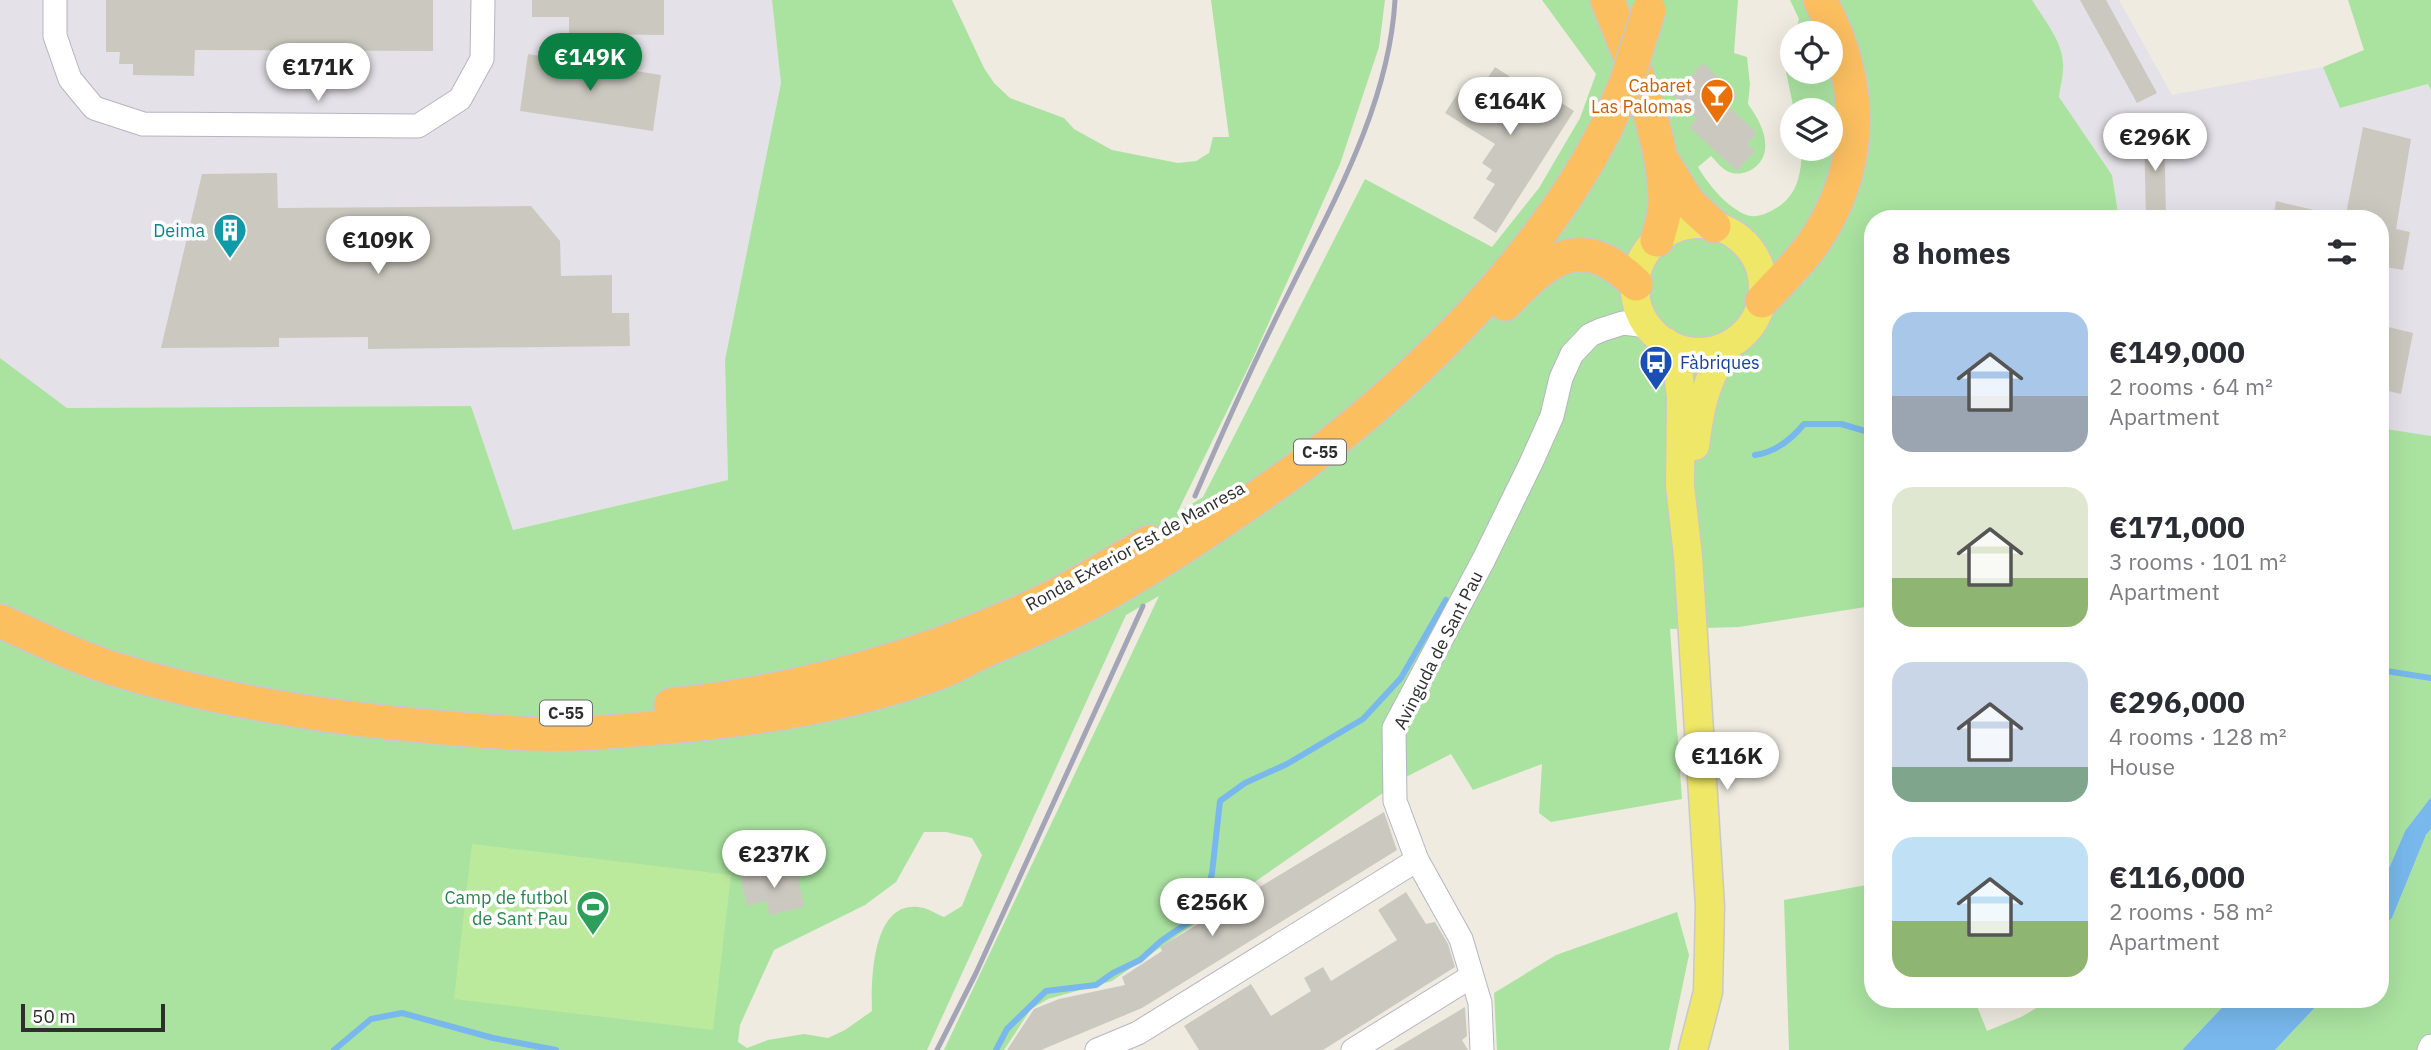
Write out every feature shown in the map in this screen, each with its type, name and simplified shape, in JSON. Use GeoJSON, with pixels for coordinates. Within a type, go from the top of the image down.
{"type":"FeatureCollection","features":[{"type":"Feature","properties":{"kind":"highway"},"geometry":{"type":"LineString","coordinates":[[1607,0],[1648,112],[1661,158],[1665,200],[1657,240]]}},
{"type":"Feature","properties":{"kind":"highway"},"geometry":{"type":"LineString","coordinates":[[1762,301],[1819,235],[1846,171],[1853,134],[1851,84],[1839,40],[1820,0]]}},
{"type":"Feature","properties":{"kind":"highway","name":"Ronda Exterior Est de Manresa"},"geometry":{"type":"LineString","coordinates":[[0,602],[63,630],[210,676],[398,710],[492,715],[605,712],[703,702],[794,685],[906,655],[975,631],[1039,604],[1222,500],[1307,441],[1412,354],[1523,229],[1626,83],[1645,3]]}},
{"type":"Feature","properties":{"kind":"highway","name":"Ronda Exterior Est de Manresa"},"geometry":{"type":"LineString","coordinates":[[0,621],[108,667],[206,693],[346,719],[487,731],[573,734],[739,721],[811,709],[945,671],[975,654],[1052,622],[1140,574],[1292,473],[1389,395],[1449,335],[1525,252],[1591,158],[1601,120]]}},
{"type":"Feature","properties":{"kind":"highway"},"geometry":{"type":"LineString","coordinates":[[1661,158],[1688,202],[1714,226]]}},
{"type":"Feature","properties":{"kind":"highway"},"geometry":{"type":"LineString","coordinates":[[945,671],[1012,650],[1118,601],[1233,535],[1311,482],[1378,429],[1446,366],[1535,274],[1553,262],[1578,254],[1596,256],[1614,265],[1642,317]]}},
{"type":"Feature","properties":{"kind":"main road"},"geometry":{"type":"LineString","coordinates":[[1642,317],[1676,348],[1708,352],[1728,345],[1750,327],[1762,301],[1763,283],[1755,257],[1737,237],[1714,226],[1699,225],[1684,226],[1670,232],[1657,240],[1642,260],[1642,317],[1678,370],[1681,398],[1680,486],[1710,906],[1708,992],[1693,1050]]}},
{"type":"Feature","properties":{"kind":"main road"},"geometry":{"type":"LineString","coordinates":[[1685,528],[1703,400],[1709,380],[1728,345]]}},
{"type":"Feature","properties":{"kind":"street"},"geometry":{"type":"LineString","coordinates":[[55,0],[55,36],[69,79],[94,108],[143,124],[418,126],[460,99],[482,59],[483,0]]}},
{"type":"Feature","properties":{"kind":"street","name":"Avinguda de Sant Pau"},"geometry":{"type":"LineString","coordinates":[[1482,1050],[1480,1003],[1461,939],[1417,860],[1395,802],[1394,728],[1484,559],[1531,463],[1552,416],[1561,378],[1572,354],[1590,335],[1642,317]]}},
{"type":"Feature","properties":{"kind":"street"},"geometry":{"type":"LineString","coordinates":[[1097,1050],[1138,1033],[1417,860]]}},
{"type":"Feature","properties":{"kind":"street"},"geometry":{"type":"LineString","coordinates":[[1353,1050],[1472,976]]}},
{"type":"Feature","properties":{"kind":"shaded area"},"geometry":{"type":"Polygon","coordinates":[[[0,0],[772,0],[781,83],[725,360],[728,480],[513,530],[471,406],[67,408],[0,358],[0,0]]]}},
{"type":"Feature","properties":{"kind":"shaded area"},"geometry":{"type":"Polygon","coordinates":[[[2032,0],[2119,0],[2172,95],[2323,67],[2340,108],[2428,84],[2431,91],[2431,436],[2389,429],[2389,210],[2118,210],[2112,175],[2059,97],[2062,55],[2032,0]]]}},
{"type":"Feature","properties":{"kind":"green space"},"geometry":{"type":"Polygon","coordinates":[[[772,0],[952,0],[984,68],[994,83],[1010,98],[1064,118],[1074,129],[1112,150],[1178,163],[1196,161],[1209,153],[1213,137],[1229,137],[1211,0],[1385,0],[1379,47],[1340,164],[1253,358],[1177,513],[1203,497],[1365,179],[1492,247],[1539,188],[1580,118],[1596,74],[1542,0],[1738,0],[1734,53],[1747,57],[1750,84],[1748,104],[1763,131],[1765,150],[1760,162],[1746,172],[1727,171],[1711,156],[1698,167],[1724,200],[1744,214],[1760,215],[1786,201],[1799,178],[1801,161],[1843,161],[1843,98],[1791,98],[1789,84],[1843,84],[1843,21],[1798,21],[1790,0],[2032,0],[2060,47],[2063,72],[2059,97],[2112,175],[2118,210],[1864,210],[1864,607],[1739,627],[1670,629],[1682,799],[1551,822],[1539,813],[1542,764],[1473,790],[1451,754],[1406,777],[1112,981],[1048,999],[1031,1009],[1004,1050],[944,1050],[1159,596],[1126,615],[927,1050],[0,1050],[0,358],[67,408],[471,406],[513,530],[728,480],[725,360],[781,83],[772,0]],[[924,832],[896,882],[865,905],[774,950],[740,1025],[738,1042],[747,1048],[768,1040],[804,1034],[828,1038],[872,1011],[874,961],[884,926],[894,914],[907,907],[924,908],[944,917],[962,906],[982,855],[972,838],[946,832],[924,832]]]}},
{"type":"Feature","properties":{"kind":"green space"},"geometry":{"type":"Polygon","coordinates":[[[2348,0],[2431,0],[2431,91],[2428,84],[2340,108],[2323,67],[2364,50],[2348,0]]]}},
{"type":"Feature","properties":{"kind":"green space"},"geometry":{"type":"Polygon","coordinates":[[[2389,429],[2431,436],[2431,797],[2405,831],[2390,866],[2389,429]]]}},
{"type":"Feature","properties":{"kind":"green space"},"geometry":{"type":"Polygon","coordinates":[[[2431,829],[2431,1050],[2275,1050],[2315,1008],[2389,1008],[2389,921],[2431,829]]]}},
{"type":"Feature","properties":{"kind":"green space","name":"Camp de futbol de Sant Pau"},"geometry":{"type":"Polygon","coordinates":[[[472,844],[731,875],[713,1030],[454,999],[472,844]]]}},
{"type":"Feature","properties":{"kind":"green space"},"geometry":{"type":"Polygon","coordinates":[[[1864,885],[1864,1008],[1978,1008],[1987,1031],[2036,1008],[2222,1008],[2182,1050],[1789,1050],[1784,900],[1864,885]]]}},
{"type":"Feature","properties":{"kind":"green space"},"geometry":{"type":"Polygon","coordinates":[[[1677,912],[1689,955],[1669,1050],[1497,1050],[1494,993],[1556,955],[1677,912]]]}},
{"type":"Feature","properties":{"kind":"water"},"geometry":{"type":"Polygon","coordinates":[[[2431,797],[2431,829],[2389,921],[2389,868],[2405,831],[2431,797]]]}},
{"type":"Feature","properties":{"kind":"water"},"geometry":{"type":"Polygon","coordinates":[[[2222,1008],[2315,1008],[2275,1050],[2182,1050],[2222,1008]]]}},
{"type":"Feature","properties":{"kind":"building"},"geometry":{"type":"Polygon","coordinates":[[[106,0],[433,0],[433,51],[195,50],[194,76],[133,75],[133,64],[119,64],[120,52],[106,52],[106,0]]]}},
{"type":"Feature","properties":{"kind":"building"},"geometry":{"type":"Polygon","coordinates":[[[532,0],[664,0],[664,35],[569,34],[569,17],[532,17],[532,0]]]}},
{"type":"Feature","properties":{"kind":"building"},"geometry":{"type":"Polygon","coordinates":[[[2080,0],[2106,0],[2157,93],[2137,103],[2080,0]]]}},
{"type":"Feature","properties":{"kind":"building"},"geometry":{"type":"Polygon","coordinates":[[[528,54],[661,75],[653,131],[520,111],[528,54]]]}},
{"type":"Feature","properties":{"kind":"building"},"geometry":{"type":"Polygon","coordinates":[[[1703,63],[1738,96],[1728,106],[1757,133],[1747,144],[1755,151],[1737,171],[1689,127],[1697,119],[1672,95],[1703,63]]]}},
{"type":"Feature","properties":{"kind":"building"},"geometry":{"type":"Polygon","coordinates":[[[1495,67],[1537,94],[1540,89],[1574,111],[1496,233],[1473,218],[1495,184],[1486,179],[1492,170],[1482,163],[1495,144],[1445,113],[1460,90],[1474,99],[1495,67]]]}},
{"type":"Feature","properties":{"kind":"building"},"geometry":{"type":"Polygon","coordinates":[[[2164,126],[2166,210],[2146,210],[2144,130],[2164,126]]]}},
{"type":"Feature","properties":{"kind":"building"},"geometry":{"type":"Polygon","coordinates":[[[2363,127],[2411,139],[2396,229],[2410,232],[2403,270],[2389,268],[2389,210],[2347,210],[2363,127]]]}},
{"type":"Feature","properties":{"kind":"building"},"geometry":{"type":"Polygon","coordinates":[[[277,173],[278,208],[531,206],[560,241],[561,276],[612,275],[612,313],[629,313],[630,346],[368,349],[368,337],[279,338],[279,347],[161,348],[202,174],[277,173]]]}},
{"type":"Feature","properties":{"kind":"building"},"geometry":{"type":"Polygon","coordinates":[[[2276,201],[2314,210],[2274,210],[2276,201]]]}},
{"type":"Feature","properties":{"kind":"building"},"geometry":{"type":"Polygon","coordinates":[[[2389,327],[2413,333],[2401,394],[2389,391],[2389,327]]]}},
{"type":"Feature","properties":{"kind":"building"},"geometry":{"type":"Polygon","coordinates":[[[1384,812],[1397,850],[1142,1008],[1041,1050],[1007,1050],[1034,1009],[1059,999],[1125,985],[1122,977],[1162,951],[1160,947],[1384,812]]]}},
{"type":"Feature","properties":{"kind":"building"},"geometry":{"type":"Polygon","coordinates":[[[796,865],[804,907],[770,915],[766,901],[747,906],[740,877],[796,865]]]}},
{"type":"Feature","properties":{"kind":"building"},"geometry":{"type":"Polygon","coordinates":[[[1406,892],[1426,924],[1435,922],[1448,944],[1455,967],[1323,1050],[1199,1050],[1184,1026],[1251,984],[1271,1016],[1311,991],[1304,978],[1323,967],[1331,981],[1397,940],[1378,910],[1406,892]]]}},
{"type":"Feature","properties":{"kind":"building"},"geometry":{"type":"Polygon","coordinates":[[[1465,1007],[1467,1036],[1462,1040],[1468,1050],[1393,1050],[1465,1007]]]}},
{"type":"Feature","properties":{"kind":"waterway"},"geometry":{"type":"LineString","coordinates":[[1755,455],[1782,444],[1804,424],[1841,424],[1864,431]]}},
{"type":"Feature","properties":{"kind":"waterway"},"geometry":{"type":"LineString","coordinates":[[996,1050],[1007,1029],[1046,991],[1096,985],[1140,960],[1161,941],[1202,913],[1212,873],[1220,801],[1245,783],[1287,764],[1363,719],[1401,678],[1446,600]]}},
{"type":"Feature","properties":{"kind":"waterway"},"geometry":{"type":"LineString","coordinates":[[2389,671],[2431,678]]}},
{"type":"Feature","properties":{"kind":"waterway"},"geometry":{"type":"LineString","coordinates":[[334,1050],[371,1019],[402,1013],[493,1038],[556,1050]]}},
{"type":"Feature","properties":{"kind":"railway"},"geometry":{"type":"LineString","coordinates":[[1195,496],[1249,374],[1354,156],[1382,79],[1395,0]]}},
{"type":"Feature","properties":{"kind":"railway"},"geometry":{"type":"LineString","coordinates":[[937,1050],[976,973],[1143,606]]}},
{"type":"Feature","properties":{"kind":"place","name":"Cabaret Las Palomas"},"geometry":{"type":"Point","coordinates":[1717,125]}},
{"type":"Feature","properties":{"kind":"place","name":"Deima"},"geometry":{"type":"Point","coordinates":[230,260]}},
{"type":"Feature","properties":{"kind":"place","name":"Fàbriques"},"geometry":{"type":"Point","coordinates":[1656,392]}},
{"type":"Feature","properties":{"kind":"place","name":"Camp de futbol de Sant Pau"},"geometry":{"type":"Point","coordinates":[593,937]}}]}
